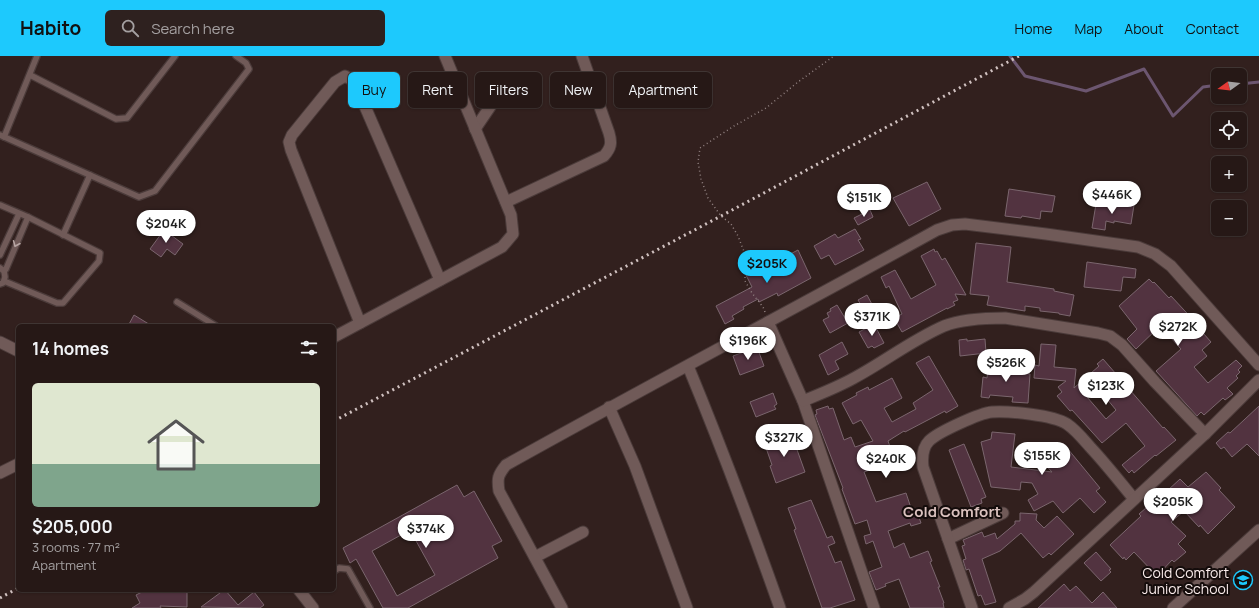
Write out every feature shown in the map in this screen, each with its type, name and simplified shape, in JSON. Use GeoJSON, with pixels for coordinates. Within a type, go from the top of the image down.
{"type":"FeatureCollection","features":[{"type":"Feature","properties":{"kind":"street"},"geometry":{"type":"LineString","coordinates":[[336,336],[502,248],[513,234],[511,215],[445,56]]}},
{"type":"Feature","properties":{"kind":"street"},"geometry":{"type":"LineString","coordinates":[[506,202],[604,156],[610,149],[611,142],[609,133],[582,56]]}},
{"type":"Feature","properties":{"kind":"street"},"geometry":{"type":"LineString","coordinates":[[360,323],[289,142],[292,135],[335,82],[345,76],[354,81],[440,280]]}},
{"type":"Feature","properties":{"kind":"street"},"geometry":{"type":"LineString","coordinates":[[475,129],[489,108]]}},
{"type":"Feature","properties":{"kind":"street"},"geometry":{"type":"LineString","coordinates":[[562,608],[499,491],[499,473],[506,465],[937,230],[952,224],[965,224],[1046,234],[1138,247],[1155,254],[1171,266],[1259,365]]}},
{"type":"Feature","properties":{"kind":"street"},"geometry":{"type":"LineString","coordinates":[[803,401],[852,379],[926,335],[945,326],[977,320],[1005,318],[1110,336],[1122,345],[1204,434]]}},
{"type":"Feature","properties":{"kind":"street"},"geometry":{"type":"LineString","coordinates":[[768,322],[803,401],[874,608]]}},
{"type":"Feature","properties":{"kind":"street"},"geometry":{"type":"LineString","coordinates":[[0,342],[16,350]]}},
{"type":"Feature","properties":{"kind":"street"},"geometry":{"type":"LineString","coordinates":[[688,366],[739,492],[780,608]]}},
{"type":"Feature","properties":{"kind":"street"},"geometry":{"type":"LineString","coordinates":[[1009,608],[1034,592],[1204,434],[1259,380]]}},
{"type":"Feature","properties":{"kind":"street"},"geometry":{"type":"LineString","coordinates":[[610,407],[635,466],[688,608]]}},
{"type":"Feature","properties":{"kind":"street"},"geometry":{"type":"LineString","coordinates":[[972,608],[922,467],[922,455],[928,441],[973,417],[992,412],[1021,413],[1054,419],[1067,424],[1082,438],[1134,499]]}},
{"type":"Feature","properties":{"kind":"street"},"geometry":{"type":"LineString","coordinates":[[1,471],[16,465]]}},
{"type":"Feature","properties":{"kind":"street"},"geometry":{"type":"LineString","coordinates":[[948,539],[1002,513]]}},
{"type":"Feature","properties":{"kind":"street"},"geometry":{"type":"LineString","coordinates":[[1173,608],[1259,530]]}},
{"type":"Feature","properties":{"kind":"street"},"geometry":{"type":"LineString","coordinates":[[535,557],[583,532]]}},
{"type":"Feature","properties":{"kind":"street"},"geometry":{"type":"LineString","coordinates":[[301,592],[314,608]]}},
{"type":"Feature","properties":{"kind":"lane"},"geometry":{"type":"LineString","coordinates":[[37,56],[30,75],[2,136],[139,197],[155,191],[249,69],[246,63],[236,56]]}},
{"type":"Feature","properties":{"kind":"lane"},"geometry":{"type":"LineString","coordinates":[[30,75],[116,119],[127,118],[175,56]]}},
{"type":"Feature","properties":{"kind":"lane"},"geometry":{"type":"LineString","coordinates":[[63,235],[90,175]]}},
{"type":"Feature","properties":{"kind":"lane"},"geometry":{"type":"LineString","coordinates":[[0,205],[28,217],[100,253],[99,261],[64,303],[57,303],[2,282],[5,278],[2,269],[6,269],[28,217]]}},
{"type":"Feature","properties":{"kind":"lane"},"geometry":{"type":"LineString","coordinates":[[0,255],[19,214]]}},
{"type":"Feature","properties":{"kind":"lane"},"geometry":{"type":"LineString","coordinates":[[178,302],[213,324]]}},
{"type":"Feature","properties":{"kind":"lane"},"geometry":{"type":"LineString","coordinates":[[336,570],[339,568],[348,569],[370,608]]}},
{"type":"Feature","properties":{"kind":"path"},"geometry":{"type":"LineString","coordinates":[[768,322],[763,307],[752,294],[745,281],[745,254],[738,236],[731,224],[721,216],[708,198],[701,179],[698,162],[700,148],[766,108],[798,82],[834,56]]}},
{"type":"Feature","properties":{"kind":"building"},"geometry":{"type":"Polygon","coordinates":[[[927,182],[941,209],[909,226],[893,198],[927,182]]]}},
{"type":"Feature","properties":{"kind":"building"},"geometry":{"type":"Polygon","coordinates":[[[1009,189],[1055,196],[1052,212],[1041,211],[1040,219],[1022,216],[1021,218],[1005,216],[1009,189]]]}},
{"type":"Feature","properties":{"kind":"building"},"geometry":{"type":"Polygon","coordinates":[[[1117,202],[1134,205],[1131,224],[1106,221],[1105,230],[1092,228],[1096,204],[1117,206],[1117,202]]]}},
{"type":"Feature","properties":{"kind":"building"},"geometry":{"type":"Polygon","coordinates":[[[870,210],[873,217],[858,225],[854,218],[870,210]]]}},
{"type":"Feature","properties":{"kind":"building"},"geometry":{"type":"Polygon","coordinates":[[[855,229],[861,239],[858,240],[864,250],[835,265],[829,255],[821,259],[814,246],[835,234],[838,238],[855,229]]]}},
{"type":"Feature","properties":{"kind":"building"},"geometry":{"type":"Polygon","coordinates":[[[164,230],[183,244],[175,255],[167,249],[161,257],[150,249],[164,230]]]}},
{"type":"Feature","properties":{"kind":"building"},"geometry":{"type":"Polygon","coordinates":[[[976,243],[1011,247],[1007,282],[1054,289],[1054,291],[1074,295],[1070,316],[1040,311],[1040,308],[1025,306],[1025,311],[987,305],[989,296],[970,294],[976,243]]]}},
{"type":"Feature","properties":{"kind":"building"},"geometry":{"type":"Polygon","coordinates":[[[934,249],[935,252],[937,251],[942,260],[945,258],[966,295],[955,294],[958,300],[953,302],[955,305],[902,332],[894,318],[902,314],[889,286],[886,288],[881,277],[895,270],[911,299],[936,285],[921,256],[934,249]]]}},
{"type":"Feature","properties":{"kind":"building"},"geometry":{"type":"Polygon","coordinates":[[[798,250],[811,278],[778,296],[777,293],[759,302],[758,299],[743,307],[744,309],[732,316],[734,319],[725,324],[716,306],[752,287],[746,275],[776,259],[777,261],[798,250]]]}},
{"type":"Feature","properties":{"kind":"building"},"geometry":{"type":"Polygon","coordinates":[[[1087,262],[1136,269],[1135,278],[1123,277],[1121,291],[1084,287],[1087,262]]]}},
{"type":"Feature","properties":{"kind":"building"},"geometry":{"type":"Polygon","coordinates":[[[1149,279],[1153,283],[1154,282],[1169,298],[1171,296],[1197,324],[1196,325],[1211,342],[1202,350],[1207,356],[1194,367],[1208,383],[1236,360],[1242,366],[1238,370],[1240,372],[1236,376],[1238,378],[1227,388],[1233,394],[1225,400],[1223,398],[1204,415],[1201,412],[1197,416],[1156,371],[1181,349],[1160,326],[1136,349],[1127,339],[1137,329],[1119,306],[1149,279]]]}},
{"type":"Feature","properties":{"kind":"building"},"geometry":{"type":"Polygon","coordinates":[[[867,295],[875,310],[867,315],[858,300],[867,295]]]}},
{"type":"Feature","properties":{"kind":"building"},"geometry":{"type":"Polygon","coordinates":[[[837,305],[848,323],[830,333],[823,320],[829,317],[827,313],[831,311],[830,309],[837,305]]]}},
{"type":"Feature","properties":{"kind":"building"},"geometry":{"type":"Polygon","coordinates":[[[134,315],[149,324],[129,324],[134,315]]]}},
{"type":"Feature","properties":{"kind":"building"},"geometry":{"type":"Polygon","coordinates":[[[874,324],[884,343],[874,348],[872,346],[868,348],[859,332],[874,324]]]}},
{"type":"Feature","properties":{"kind":"building"},"geometry":{"type":"Polygon","coordinates":[[[967,339],[967,341],[985,339],[986,353],[960,356],[959,340],[967,339]]]}},
{"type":"Feature","properties":{"kind":"building"},"geometry":{"type":"Polygon","coordinates":[[[842,342],[848,354],[835,361],[839,369],[828,375],[819,355],[842,342]]]}},
{"type":"Feature","properties":{"kind":"building"},"geometry":{"type":"Polygon","coordinates":[[[1041,344],[1056,345],[1054,367],[1076,369],[1074,388],[1099,366],[1097,364],[1103,359],[1163,428],[1164,427],[1176,440],[1134,473],[1132,470],[1129,473],[1122,465],[1145,446],[1126,423],[1102,443],[1057,396],[1062,392],[1058,387],[1066,381],[1034,378],[1035,365],[1039,366],[1041,344]],[[1098,388],[1087,397],[1106,419],[1116,410],[1098,388]]]}},
{"type":"Feature","properties":{"kind":"building"},"geometry":{"type":"Polygon","coordinates":[[[757,347],[764,366],[740,375],[733,356],[757,347]]]}},
{"type":"Feature","properties":{"kind":"building"},"geometry":{"type":"Polygon","coordinates":[[[929,356],[958,406],[946,413],[945,411],[905,432],[904,431],[888,441],[895,461],[864,472],[876,502],[906,493],[912,511],[916,509],[921,523],[911,526],[910,523],[888,531],[894,548],[904,543],[910,558],[928,551],[932,561],[930,562],[940,587],[938,587],[944,603],[944,608],[910,608],[899,579],[885,584],[886,586],[876,590],[869,572],[882,567],[873,541],[866,544],[864,536],[871,534],[867,520],[855,524],[815,415],[817,414],[816,410],[828,406],[829,409],[833,408],[844,440],[851,437],[855,447],[873,441],[861,420],[853,424],[842,403],[868,387],[869,390],[892,378],[902,398],[884,408],[892,422],[916,409],[913,403],[933,390],[916,363],[929,356]]]}},
{"type":"Feature","properties":{"kind":"building"},"geometry":{"type":"Polygon","coordinates":[[[995,358],[1009,360],[1008,371],[1030,374],[1028,403],[1012,402],[1013,397],[990,395],[989,398],[981,397],[983,377],[987,378],[988,370],[993,371],[995,358]]]}},
{"type":"Feature","properties":{"kind":"building"},"geometry":{"type":"Polygon","coordinates":[[[773,393],[777,404],[774,406],[776,409],[756,417],[750,402],[773,393]]]}},
{"type":"Feature","properties":{"kind":"building"},"geometry":{"type":"Polygon","coordinates":[[[1259,406],[1259,456],[1247,444],[1232,457],[1224,447],[1221,449],[1216,443],[1228,432],[1230,433],[1259,406]]]}},
{"type":"Feature","properties":{"kind":"building"},"geometry":{"type":"Polygon","coordinates":[[[992,432],[1015,434],[1011,467],[1052,472],[1042,461],[1063,443],[1100,488],[1096,491],[1106,502],[1094,513],[1080,498],[1063,513],[1053,501],[1034,511],[1028,500],[1038,494],[1032,483],[1021,482],[1020,490],[991,487],[981,442],[991,439],[992,432]]]}},
{"type":"Feature","properties":{"kind":"building"},"geometry":{"type":"Polygon","coordinates":[[[791,433],[805,472],[776,483],[770,466],[772,465],[764,442],[791,433]]]}},
{"type":"Feature","properties":{"kind":"building"},"geometry":{"type":"Polygon","coordinates":[[[964,444],[986,497],[981,499],[982,503],[971,507],[949,450],[964,444]]]}},
{"type":"Feature","properties":{"kind":"building"},"geometry":{"type":"Polygon","coordinates":[[[1206,472],[1221,488],[1219,490],[1235,507],[1208,534],[1184,511],[1171,522],[1186,536],[1178,544],[1186,552],[1174,562],[1172,560],[1157,576],[1134,552],[1126,560],[1124,557],[1123,559],[1110,545],[1141,516],[1139,514],[1153,502],[1151,500],[1164,488],[1167,491],[1180,479],[1188,487],[1206,472]]]}},
{"type":"Feature","properties":{"kind":"building"},"geometry":{"type":"Polygon","coordinates":[[[457,485],[464,497],[474,491],[502,541],[492,546],[498,558],[408,608],[383,608],[356,559],[350,563],[343,548],[457,485]],[[410,530],[372,551],[397,596],[435,575],[410,530]]]}},
{"type":"Feature","properties":{"kind":"building"},"geometry":{"type":"Polygon","coordinates":[[[811,500],[827,538],[832,536],[835,543],[828,546],[835,563],[841,561],[855,600],[830,608],[822,608],[794,530],[796,529],[788,508],[811,500]]]}},
{"type":"Feature","properties":{"kind":"building"},"geometry":{"type":"Polygon","coordinates":[[[1020,513],[1037,514],[1036,520],[1044,528],[1057,516],[1074,534],[1051,555],[1049,553],[1043,558],[1021,533],[1000,551],[982,559],[996,602],[985,605],[981,595],[978,596],[969,569],[966,570],[963,560],[966,559],[962,546],[965,545],[963,540],[982,532],[984,537],[995,533],[997,539],[1015,524],[1015,521],[1020,521],[1020,513]]]}},
{"type":"Feature","properties":{"kind":"building"},"geometry":{"type":"Polygon","coordinates":[[[1096,552],[1111,569],[1109,570],[1111,572],[1101,581],[1084,563],[1096,552]]]}},
{"type":"Feature","properties":{"kind":"building"},"geometry":{"type":"Polygon","coordinates":[[[1064,584],[1070,591],[1076,586],[1092,603],[1103,592],[1117,608],[1038,608],[1064,584]]]}},
{"type":"Feature","properties":{"kind":"building"},"geometry":{"type":"Polygon","coordinates":[[[142,592],[187,592],[187,607],[160,606],[161,608],[132,608],[140,603],[136,595],[142,592]]]}},
{"type":"Feature","properties":{"kind":"building"},"geometry":{"type":"Polygon","coordinates":[[[221,592],[227,592],[238,605],[254,592],[264,605],[260,608],[201,607],[221,592]]]}},
{"type":"Feature","properties":{"kind":"waterway"},"geometry":{"type":"LineString","coordinates":[[1010,56],[1025,76],[1086,91],[1144,69],[1173,116],[1203,87],[1211,86]]}},
{"type":"Feature","properties":{"kind":"waterway"},"geometry":{"type":"LineString","coordinates":[[1247,83],[1259,82]]}},
{"type":"Feature","properties":{"kind":"railway"},"geometry":{"type":"LineString","coordinates":[[336,420],[1019,56]]}},
{"type":"Feature","properties":{"kind":"railway"},"geometry":{"type":"LineString","coordinates":[[0,598],[16,589]]}},
{"type":"Feature","properties":{"kind":"place","name":"Cold Comfort Junior School"},"geometry":{"type":"Point","coordinates":[1243,580]}},
{"type":"Feature","properties":{"kind":"district","name":"Cold Comfort"},"geometry":{"type":"Point","coordinates":[952,511]}}]}
